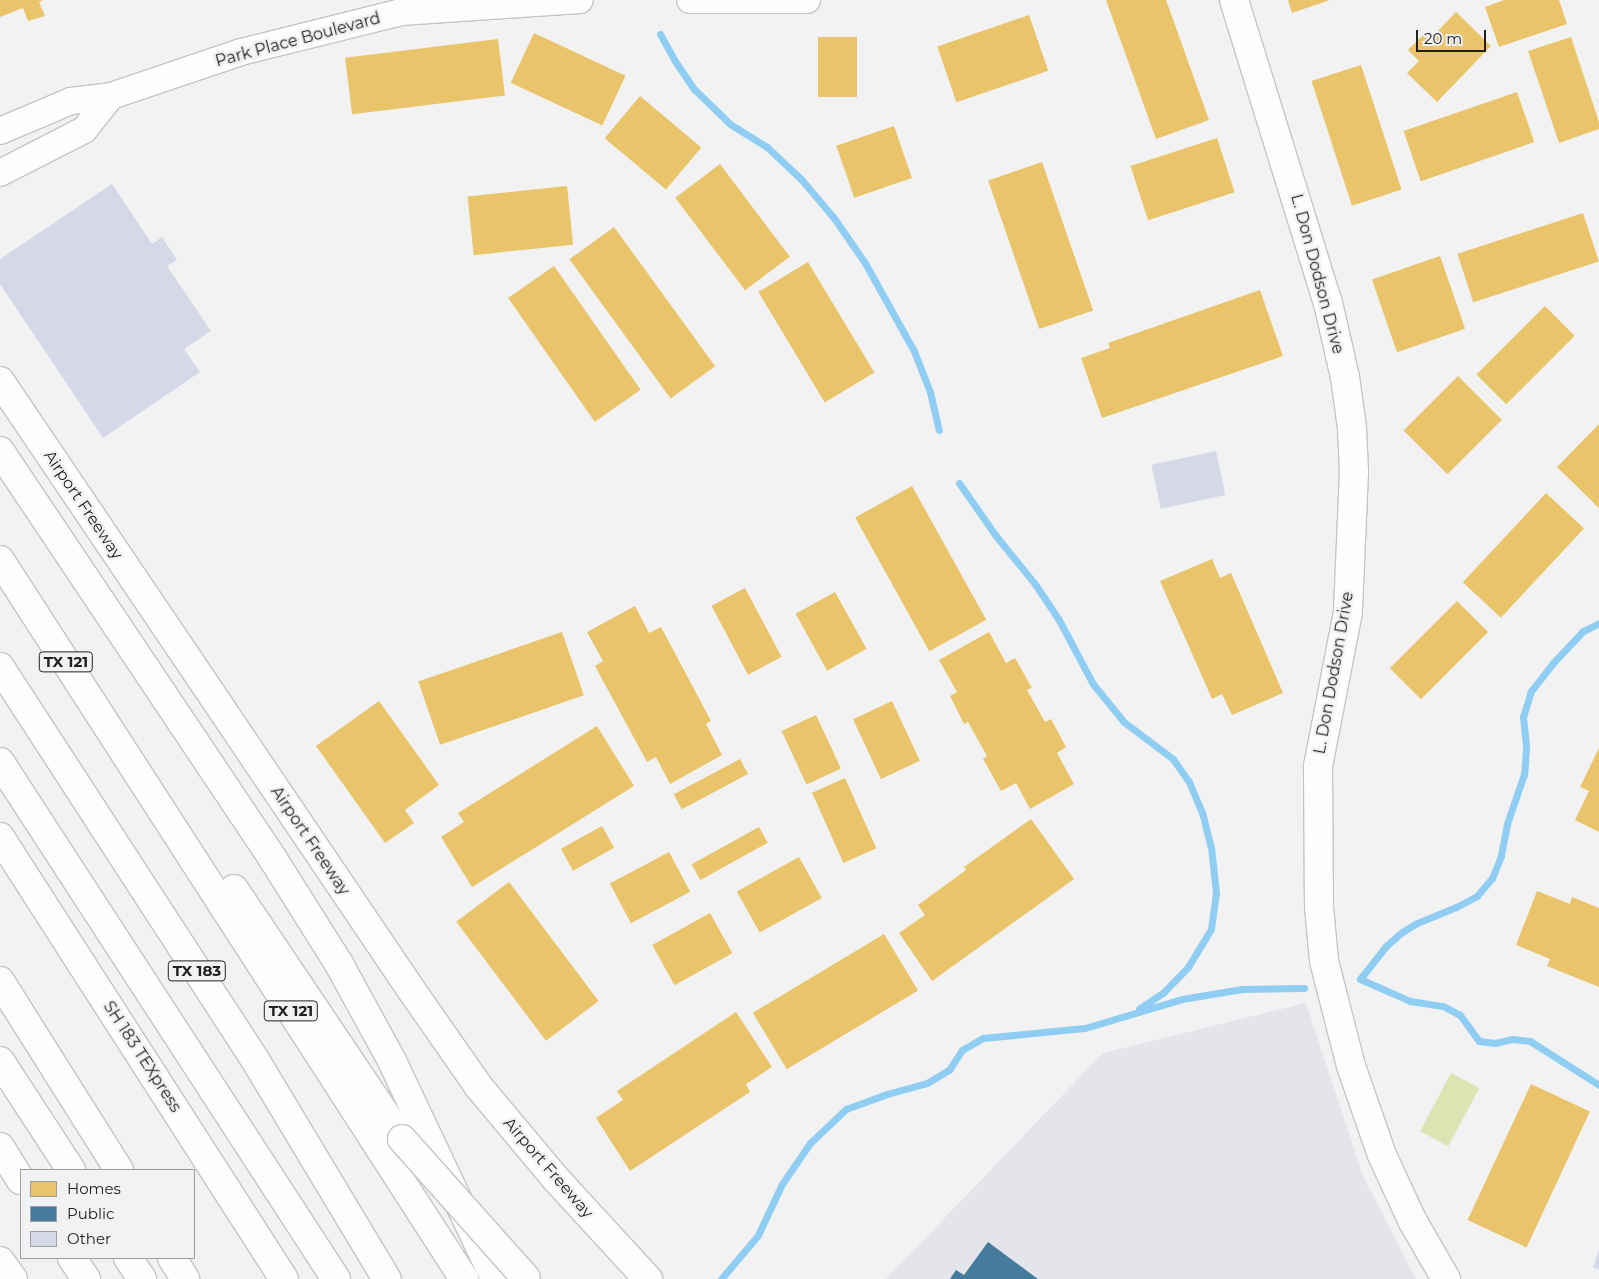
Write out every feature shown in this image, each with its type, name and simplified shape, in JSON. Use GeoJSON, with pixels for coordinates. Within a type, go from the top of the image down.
{"type":"FeatureCollection","features":[{"type":"Feature","properties":{"kind":"main road","name":"L. Don Dodson Drive"},"geometry":{"type":"LineString","coordinates":[[1234,0],[1328,303],[1345,377],[1352,428],[1354,472],[1348,612],[1318,767],[1319,907],[1324,961],[1351,1066],[1382,1155],[1412,1220],[1446,1279]]}},
{"type":"Feature","properties":{"kind":"main road","name":"Airport Freeway"},"geometry":{"type":"LineString","coordinates":[[0,381],[410,988],[480,1087],[556,1179],[648,1279]]}},
{"type":"Feature","properties":{"kind":"main road"},"geometry":{"type":"LineString","coordinates":[[0,451],[273,859],[338,964],[392,1061],[495,1279]]}},
{"type":"Feature","properties":{"kind":"main road","name":"TX 121"},"geometry":{"type":"LineString","coordinates":[[0,560],[464,1279]]}},
{"type":"Feature","properties":{"kind":"main road","name":"TX 183"},"geometry":{"type":"LineString","coordinates":[[0,667],[254,1058],[386,1279]]}},
{"type":"Feature","properties":{"kind":"main road"},"geometry":{"type":"LineString","coordinates":[[119,744],[161,781],[402,1138],[526,1278]]}},
{"type":"Feature","properties":{"kind":"main road"},"geometry":{"type":"LineString","coordinates":[[0,762],[336,1279]]}},
{"type":"Feature","properties":{"kind":"main road","name":"SH 183 TEXpress"},"geometry":{"type":"LineString","coordinates":[[0,837],[284,1279]]}},
{"type":"Feature","properties":{"kind":"main road"},"geometry":{"type":"LineString","coordinates":[[0,981],[118,1169]]}},
{"type":"Feature","properties":{"kind":"main road"},"geometry":{"type":"LineString","coordinates":[[0,1061],[70,1169]]}},
{"type":"Feature","properties":{"kind":"main road"},"geometry":{"type":"LineString","coordinates":[[0,1147],[20,1178]]}},
{"type":"Feature","properties":{"kind":"main road"},"geometry":{"type":"LineString","coordinates":[[73,1259],[86,1279]]}},
{"type":"Feature","properties":{"kind":"main road"},"geometry":{"type":"LineString","coordinates":[[129,1259],[142,1279]]}},
{"type":"Feature","properties":{"kind":"main road"},"geometry":{"type":"LineString","coordinates":[[173,1259],[185,1279]]}},
{"type":"Feature","properties":{"kind":"main road"},"geometry":{"type":"LineString","coordinates":[[0,1260],[13,1279]]}},
{"type":"Feature","properties":{"kind":"street","name":"Park Place Boulevard"},"geometry":{"type":"LineString","coordinates":[[0,131],[71,101],[111,96],[241,52],[401,12],[580,0]]}},
{"type":"Feature","properties":{"kind":"street"},"geometry":{"type":"LineString","coordinates":[[690,0],[807,0]]}},
{"type":"Feature","properties":{"kind":"street"},"geometry":{"type":"LineString","coordinates":[[0,173],[84,130],[111,96]]}},
{"type":"Feature","properties":{"kind":"shaded area"},"geometry":{"type":"Polygon","coordinates":[[[1306,1003],[1363,1176],[1416,1279],[886,1279],[1103,1053],[1306,1003]]]}},
{"type":"Feature","properties":{"kind":"green space"},"geometry":{"type":"Polygon","coordinates":[[[1451,1073],[1479,1088],[1448,1146],[1420,1131],[1451,1073]]]}},
{"type":"Feature","properties":{"kind":"building: Homes"},"geometry":{"type":"Polygon","coordinates":[[[0,0],[43,0],[39,2],[45,16],[28,21],[23,8],[0,17],[0,0]]]}},
{"type":"Feature","properties":{"kind":"building: Homes"},"geometry":{"type":"Polygon","coordinates":[[[1106,0],[1166,0],[1209,120],[1156,139],[1106,0]]]}},
{"type":"Feature","properties":{"kind":"building: Homes"},"geometry":{"type":"Polygon","coordinates":[[[1288,0],[1330,0],[1292,13],[1288,0]]]}},
{"type":"Feature","properties":{"kind":"building: Homes"},"geometry":{"type":"Polygon","coordinates":[[[1504,0],[1559,0],[1567,24],[1499,47],[1485,7],[1504,0]]]}},
{"type":"Feature","properties":{"kind":"building: Homes"},"geometry":{"type":"Polygon","coordinates":[[[1456,12],[1491,46],[1437,102],[1407,73],[1419,61],[1408,50],[1424,34],[1429,40],[1456,12]]]}},
{"type":"Feature","properties":{"kind":"building: Homes"},"geometry":{"type":"Polygon","coordinates":[[[1029,15],[1048,71],[956,102],[937,47],[1029,15]]]}},
{"type":"Feature","properties":{"kind":"building: Homes"},"geometry":{"type":"Polygon","coordinates":[[[534,33],[626,76],[602,126],[511,83],[534,33]]]}},
{"type":"Feature","properties":{"kind":"building: Homes"},"geometry":{"type":"Polygon","coordinates":[[[818,37],[857,37],[857,97],[818,97],[818,37]]]}},
{"type":"Feature","properties":{"kind":"building: Homes"},"geometry":{"type":"Polygon","coordinates":[[[1571,37],[1599,122],[1599,129],[1559,143],[1528,51],[1571,37]]]}},
{"type":"Feature","properties":{"kind":"building: Homes"},"geometry":{"type":"Polygon","coordinates":[[[498,39],[505,96],[352,114],[345,58],[498,39]]]}},
{"type":"Feature","properties":{"kind":"building: Homes"},"geometry":{"type":"Polygon","coordinates":[[[1361,65],[1401,190],[1352,206],[1312,81],[1361,65]]]}},
{"type":"Feature","properties":{"kind":"building: Homes"},"geometry":{"type":"Polygon","coordinates":[[[1517,92],[1534,142],[1421,181],[1404,131],[1517,92]]]}},
{"type":"Feature","properties":{"kind":"building: Homes"},"geometry":{"type":"Polygon","coordinates":[[[640,96],[701,147],[666,190],[605,138],[640,96]]]}},
{"type":"Feature","properties":{"kind":"building: Homes"},"geometry":{"type":"Polygon","coordinates":[[[894,126],[912,178],[854,198],[836,146],[894,126]]]}},
{"type":"Feature","properties":{"kind":"building: Homes"},"geometry":{"type":"Polygon","coordinates":[[[1217,138],[1235,192],[1148,220],[1130,166],[1217,138]]]}},
{"type":"Feature","properties":{"kind":"building: Homes"},"geometry":{"type":"Polygon","coordinates":[[[1042,162],[1093,310],[1039,329],[988,181],[1042,162]]]}},
{"type":"Feature","properties":{"kind":"building: Homes"},"geometry":{"type":"Polygon","coordinates":[[[720,164],[790,257],[745,290],[675,198],[720,164]]]}},
{"type":"Feature","properties":{"kind":"building: Homes"},"geometry":{"type":"Polygon","coordinates":[[[567,186],[573,245],[474,255],[468,196],[567,186]]]}},
{"type":"Feature","properties":{"kind":"building: Homes"},"geometry":{"type":"Polygon","coordinates":[[[1583,213],[1599,262],[1473,302],[1457,254],[1583,213]]]}},
{"type":"Feature","properties":{"kind":"building: Homes"},"geometry":{"type":"Polygon","coordinates":[[[614,227],[715,366],[671,398],[570,259],[614,227]]]}},
{"type":"Feature","properties":{"kind":"building: Homes"},"geometry":{"type":"Polygon","coordinates":[[[1440,256],[1465,329],[1397,352],[1372,279],[1440,256]]]}},
{"type":"Feature","properties":{"kind":"building: Homes"},"geometry":{"type":"Polygon","coordinates":[[[808,262],[874,373],[825,402],[758,292],[808,262]]]}},
{"type":"Feature","properties":{"kind":"building: Homes"},"geometry":{"type":"Polygon","coordinates":[[[554,266],[641,390],[595,422],[508,298],[554,266]]]}},
{"type":"Feature","properties":{"kind":"building: Homes"},"geometry":{"type":"Polygon","coordinates":[[[1260,290],[1283,356],[1102,418],[1081,358],[1110,348],[1108,343],[1260,290]]]}},
{"type":"Feature","properties":{"kind":"building: Homes"},"geometry":{"type":"Polygon","coordinates":[[[1545,306],[1575,336],[1506,404],[1476,375],[1545,306]]]}},
{"type":"Feature","properties":{"kind":"building: Homes"},"geometry":{"type":"Polygon","coordinates":[[[1458,376],[1502,420],[1447,474],[1404,430],[1458,376]]]}},
{"type":"Feature","properties":{"kind":"building: Homes"},"geometry":{"type":"Polygon","coordinates":[[[1599,424],[1599,508],[1557,467],[1599,424]]]}},
{"type":"Feature","properties":{"kind":"building: Homes"},"geometry":{"type":"Polygon","coordinates":[[[912,486],[986,620],[929,651],[855,518],[912,486]]]}},
{"type":"Feature","properties":{"kind":"building: Homes"},"geometry":{"type":"Polygon","coordinates":[[[1546,493],[1584,528],[1501,618],[1463,582],[1546,493]]]}},
{"type":"Feature","properties":{"kind":"building: Homes"},"geometry":{"type":"Polygon","coordinates":[[[1212,559],[1220,578],[1231,573],[1283,693],[1232,715],[1222,694],[1212,699],[1160,581],[1212,559]]]}},
{"type":"Feature","properties":{"kind":"building: Homes"},"geometry":{"type":"Polygon","coordinates":[[[745,588],[782,657],[748,675],[711,606],[745,588]]]}},
{"type":"Feature","properties":{"kind":"building: Homes"},"geometry":{"type":"Polygon","coordinates":[[[835,592],[867,649],[827,671],[796,614],[835,592]]]}},
{"type":"Feature","properties":{"kind":"building: Homes"},"geometry":{"type":"Polygon","coordinates":[[[1457,601],[1488,632],[1421,699],[1390,668],[1457,601]]]}},
{"type":"Feature","properties":{"kind":"building: Homes"},"geometry":{"type":"Polygon","coordinates":[[[635,606],[649,633],[661,627],[711,721],[706,724],[722,755],[670,784],[656,757],[647,762],[595,666],[603,661],[587,632],[635,606]]]}},
{"type":"Feature","properties":{"kind":"building: Homes"},"geometry":{"type":"Polygon","coordinates":[[[562,632],[584,695],[440,745],[418,681],[562,632]]]}},
{"type":"Feature","properties":{"kind":"building: Homes"},"geometry":{"type":"Polygon","coordinates":[[[989,632],[1006,663],[1015,658],[1032,688],[1027,690],[1045,722],[1051,719],[1066,747],[1057,753],[1074,784],[1030,809],[1016,783],[1001,791],[983,759],[987,756],[968,722],[964,724],[950,696],[957,692],[939,660],[989,632]]]}},
{"type":"Feature","properties":{"kind":"building: Homes"},"geometry":{"type":"Polygon","coordinates":[[[379,701],[439,785],[405,810],[414,823],[385,843],[316,746],[379,701]]]}},
{"type":"Feature","properties":{"kind":"building: Homes"},"geometry":{"type":"Polygon","coordinates":[[[892,701],[920,761],[881,779],[853,719],[892,701]]]}},
{"type":"Feature","properties":{"kind":"building: Homes"},"geometry":{"type":"Polygon","coordinates":[[[816,715],[841,768],[806,785],[782,731],[816,715]]]}},
{"type":"Feature","properties":{"kind":"building: Homes"},"geometry":{"type":"Polygon","coordinates":[[[597,726],[634,786],[472,887],[441,837],[464,822],[458,813],[597,726]]]}},
{"type":"Feature","properties":{"kind":"building: Homes"},"geometry":{"type":"Polygon","coordinates":[[[1599,748],[1599,832],[1575,820],[1589,791],[1580,787],[1599,748]]]}},
{"type":"Feature","properties":{"kind":"building: Homes"},"geometry":{"type":"Polygon","coordinates":[[[740,759],[748,774],[682,809],[674,794],[740,759]]]}},
{"type":"Feature","properties":{"kind":"building: Homes"},"geometry":{"type":"Polygon","coordinates":[[[845,778],[876,848],[843,863],[812,793],[845,778]]]}},
{"type":"Feature","properties":{"kind":"building: Homes"},"geometry":{"type":"Polygon","coordinates":[[[1031,819],[1074,879],[932,981],[899,933],[925,915],[918,905],[966,870],[964,867],[1031,819]]]}},
{"type":"Feature","properties":{"kind":"building: Homes"},"geometry":{"type":"Polygon","coordinates":[[[602,826],[614,848],[573,871],[561,849],[602,826]]]}},
{"type":"Feature","properties":{"kind":"building: Homes"},"geometry":{"type":"Polygon","coordinates":[[[759,827],[768,843],[700,880],[692,864],[759,827]]]}},
{"type":"Feature","properties":{"kind":"building: Homes"},"geometry":{"type":"Polygon","coordinates":[[[669,852],[690,892],[631,923],[610,883],[669,852]]]}},
{"type":"Feature","properties":{"kind":"building: Homes"},"geometry":{"type":"Polygon","coordinates":[[[799,857],[822,898],[760,933],[737,891],[799,857]]]}},
{"type":"Feature","properties":{"kind":"building: Homes"},"geometry":{"type":"Polygon","coordinates":[[[509,882],[599,1001],[546,1041],[456,922],[509,882]]]}},
{"type":"Feature","properties":{"kind":"building: Homes"},"geometry":{"type":"Polygon","coordinates":[[[1537,891],[1570,904],[1572,897],[1599,908],[1599,987],[1547,966],[1550,959],[1516,945],[1537,891]]]}},
{"type":"Feature","properties":{"kind":"building: Homes"},"geometry":{"type":"Polygon","coordinates":[[[710,913],[732,953],[675,985],[652,945],[710,913]]]}},
{"type":"Feature","properties":{"kind":"building: Homes"},"geometry":{"type":"Polygon","coordinates":[[[884,934],[918,991],[787,1069],[753,1013],[884,934]]]}},
{"type":"Feature","properties":{"kind":"building: Homes"},"geometry":{"type":"Polygon","coordinates":[[[736,1012],[772,1067],[746,1084],[750,1092],[630,1171],[596,1118],[623,1100],[617,1091],[736,1012]]]}},
{"type":"Feature","properties":{"kind":"building: Homes"},"geometry":{"type":"Polygon","coordinates":[[[1531,1084],[1590,1111],[1527,1247],[1468,1220],[1531,1084]]]}},
{"type":"Feature","properties":{"kind":"building: Public"},"geometry":{"type":"Polygon","coordinates":[[[988,1242],[1038,1279],[950,1279],[956,1270],[964,1275],[988,1242]]]}},
{"type":"Feature","properties":{"kind":"building: Other"},"geometry":{"type":"Polygon","coordinates":[[[112,184],[152,244],[162,237],[177,260],[167,266],[211,331],[184,349],[200,372],[103,438],[0,284],[0,259],[112,184]]]}},
{"type":"Feature","properties":{"kind":"building: Other"},"geometry":{"type":"Polygon","coordinates":[[[1216,451],[1225,495],[1161,509],[1151,465],[1216,451]]]}},
{"type":"Feature","properties":{"kind":"building: Other"},"geometry":{"type":"Polygon","coordinates":[[[1599,1250],[1599,1270],[1593,1267],[1599,1250]]]}},
{"type":"Feature","properties":{"kind":"waterway"},"geometry":{"type":"LineString","coordinates":[[660,34],[694,89],[730,124],[767,147],[801,179],[834,218],[865,263],[914,351],[930,392],[939,430]]}},
{"type":"Feature","properties":{"kind":"waterway"},"geometry":{"type":"LineString","coordinates":[[959,483],[996,536],[1035,584],[1059,620],[1093,684],[1124,722],[1173,759],[1189,782],[1202,812],[1211,847],[1216,893],[1211,929],[1188,967],[1164,992],[1139,1009]]}},
{"type":"Feature","properties":{"kind":"waterway"},"geometry":{"type":"LineString","coordinates":[[1599,623],[1583,631],[1553,663],[1531,691],[1523,717],[1526,748],[1524,774],[1507,824],[1501,856],[1492,878],[1477,896],[1415,924],[1402,932],[1386,946],[1360,979],[1410,1001],[1443,1006],[1460,1015],[1479,1041],[1495,1043],[1512,1039],[1530,1041],[1599,1085]]}},
{"type":"Feature","properties":{"kind":"waterway"},"geometry":{"type":"LineString","coordinates":[[721,1279],[758,1235],[782,1184],[810,1143],[846,1109],[887,1094],[927,1083],[949,1070],[962,1050],[983,1038],[1085,1028],[1182,999],[1242,989],[1304,988]]}}]}
